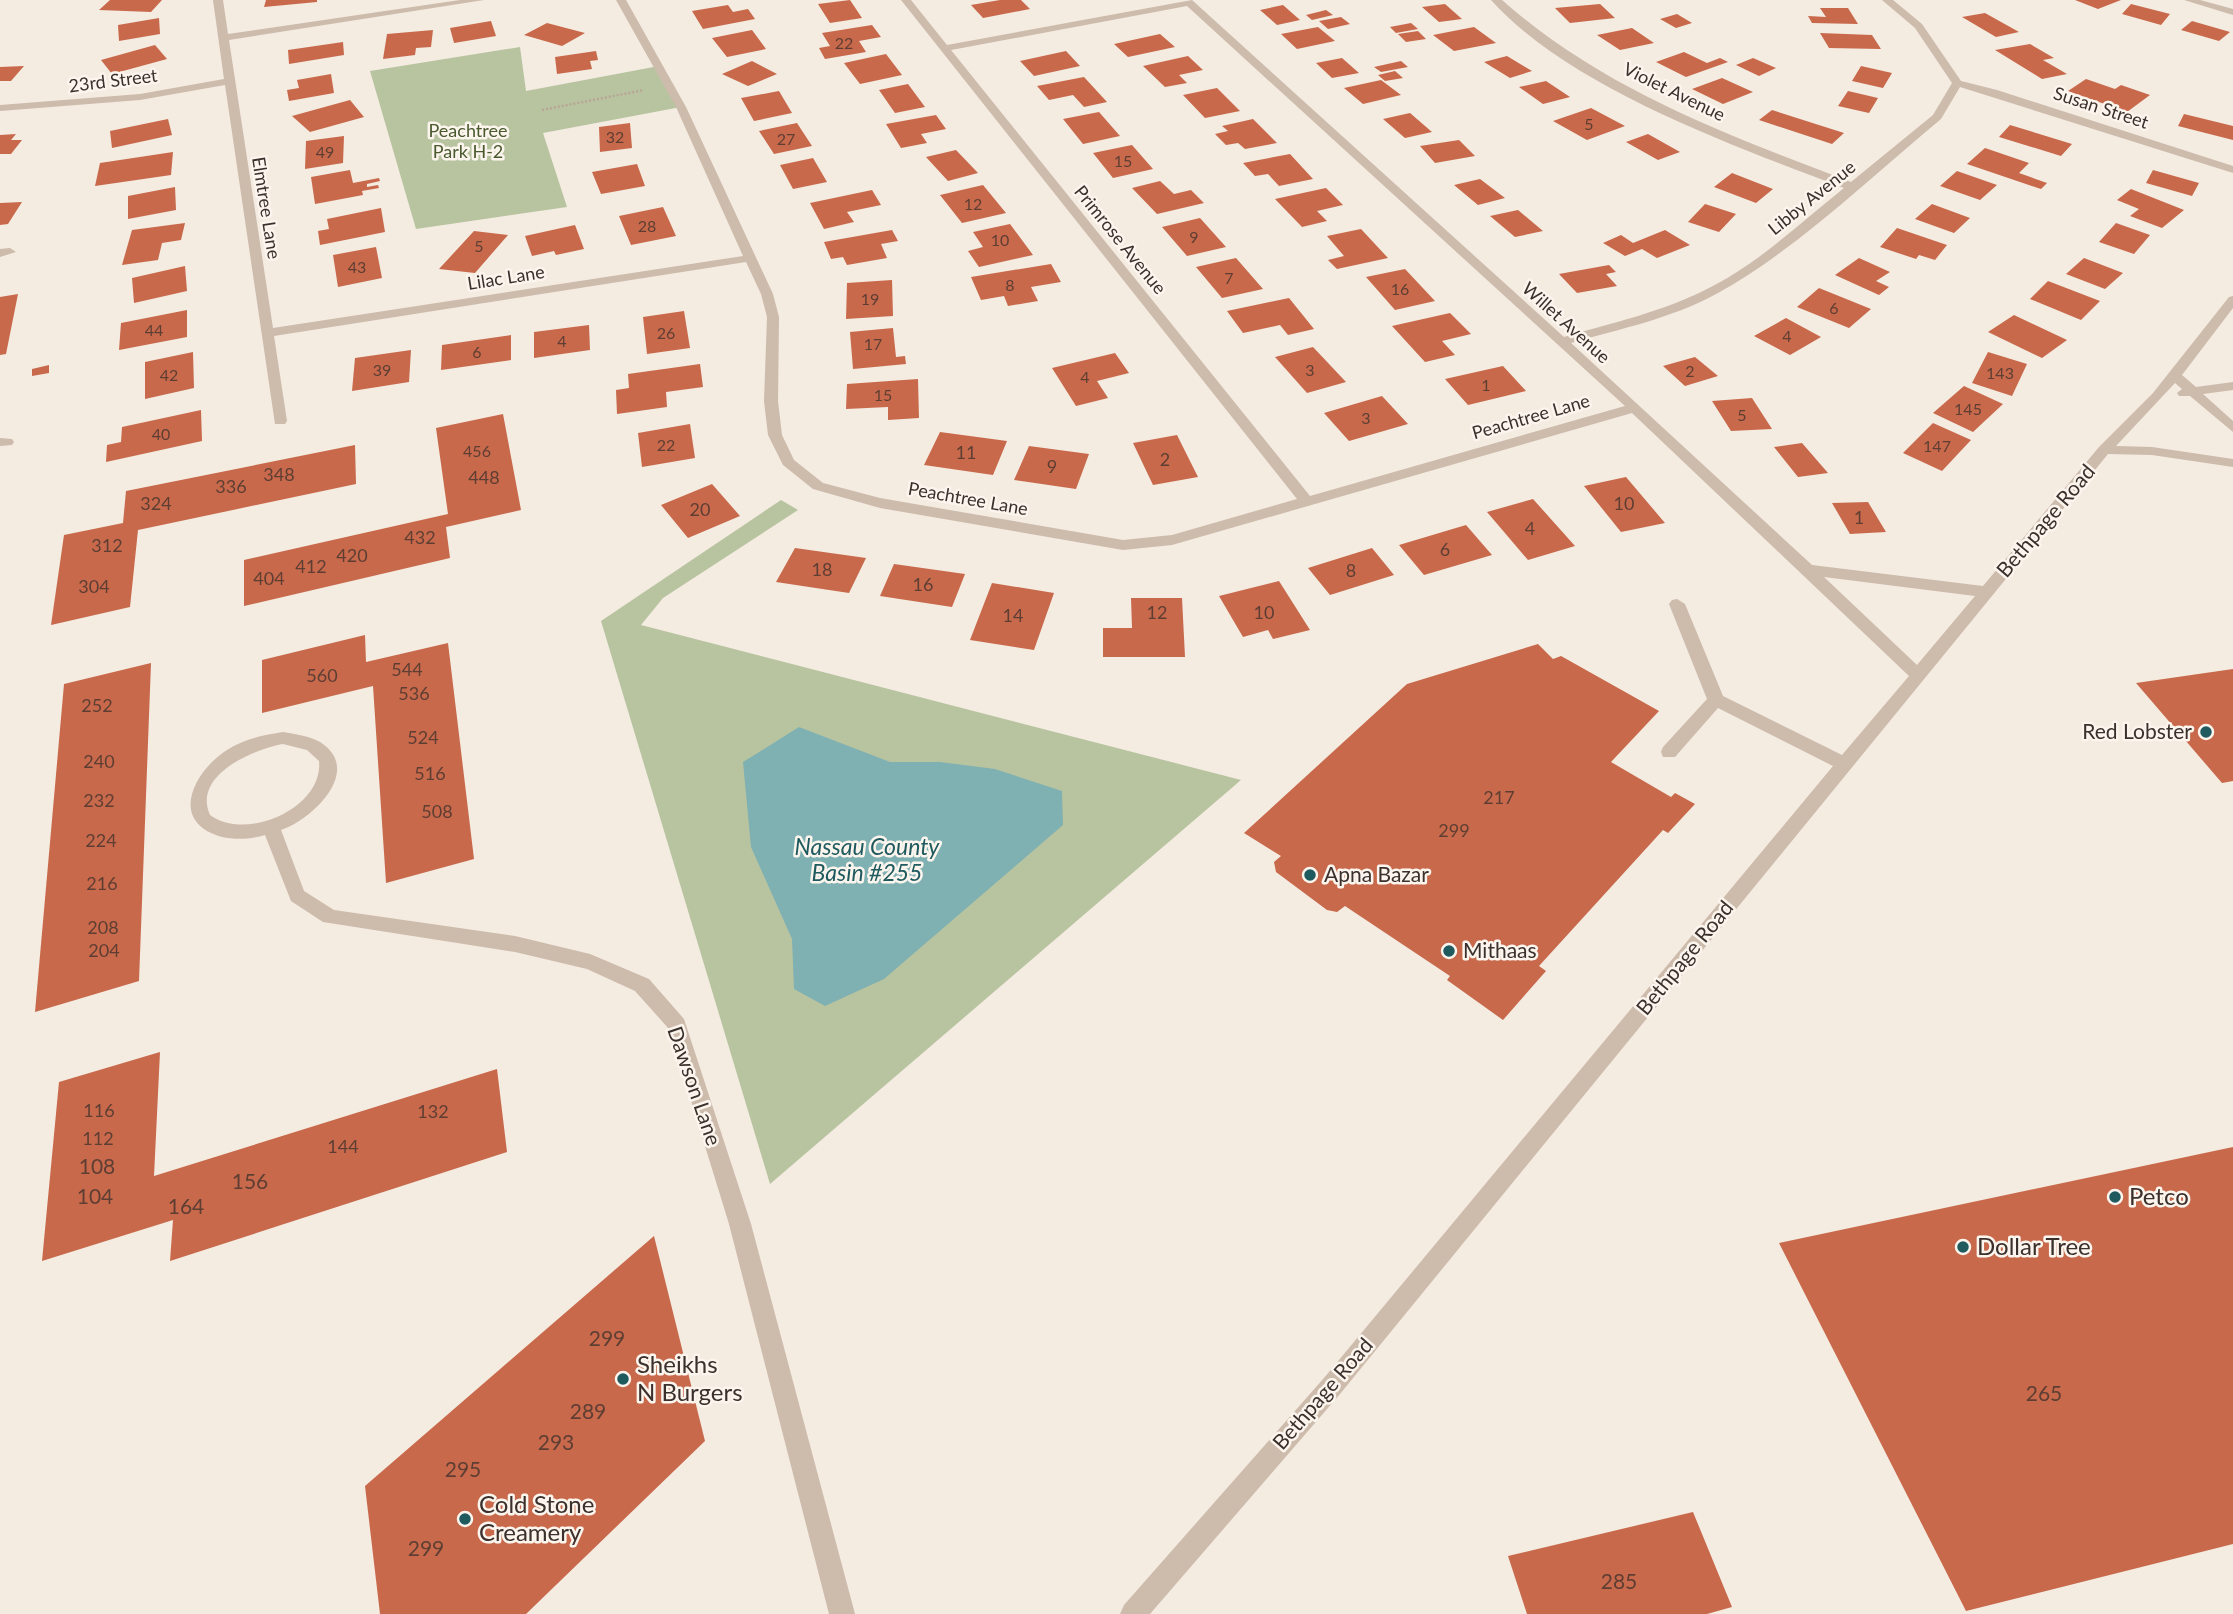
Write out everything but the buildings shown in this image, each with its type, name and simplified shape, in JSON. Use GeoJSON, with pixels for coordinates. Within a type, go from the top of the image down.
{"type":"FeatureCollection","features":[{"type":"Feature","properties":{"kind":"street","name":"Elmtree Lane"},"geometry":{"type":"LineString","coordinates":[[218,0],[280,421]]}},
{"type":"Feature","properties":{"kind":"street"},"geometry":{"type":"LineString","coordinates":[[224,38],[479,0]]}},
{"type":"Feature","properties":{"kind":"street","name":"Peachtree Lane"},"geometry":{"type":"LineString","coordinates":[[621,0],[669,85],[751,258],[773,317],[771,401],[775,435],[788,462],[818,486],[880,503],[1123,545],[1172,540],[1634,408]]}},
{"type":"Feature","properties":{"kind":"street","name":"Primrose Avenue"},"geometry":{"type":"LineString","coordinates":[[906,0],[1307,502]]}},
{"type":"Feature","properties":{"kind":"street","name":"Violet Avenue"},"geometry":{"type":"LineString","coordinates":[[1496,0],[1565,54],[1612,81],[1751,148],[1853,187]]}},
{"type":"Feature","properties":{"kind":"street"},"geometry":{"type":"LineString","coordinates":[[1887,0],[1912,20],[1933,44],[1956,83]]}},
{"type":"Feature","properties":{"kind":"street"},"geometry":{"type":"LineString","coordinates":[[2189,0],[2233,12]]}},
{"type":"Feature","properties":{"kind":"street"},"geometry":{"type":"LineString","coordinates":[[944,48],[1187,1]]}},
{"type":"Feature","properties":{"kind":"street","name":"Willet Avenue"},"geometry":{"type":"LineString","coordinates":[[1187,1],[1634,408],[1918,676]]}},
{"type":"Feature","properties":{"kind":"street","name":"23rd Street"},"geometry":{"type":"LineString","coordinates":[[0,108],[140,97],[229,81]]}},
{"type":"Feature","properties":{"kind":"street","name":"Libby Avenue"},"geometry":{"type":"LineString","coordinates":[[1561,342],[1658,314],[1711,292],[1759,263],[1937,117],[1956,83]]}},
{"type":"Feature","properties":{"kind":"street","name":"Susan Street"},"geometry":{"type":"LineString","coordinates":[[1956,83],[1993,92],[2233,170]]}},
{"type":"Feature","properties":{"kind":"street","name":"Lilac Lane"},"geometry":{"type":"LineString","coordinates":[[267,333],[751,258]]}},
{"type":"Feature","properties":{"kind":"street","name":"Bethpage Road"},"geometry":{"type":"LineString","coordinates":[[1133,1614],[1332,1386],[2104,450],[2158,396],[2233,299]]}},
{"type":"Feature","properties":{"kind":"street"},"geometry":{"type":"LineString","coordinates":[[2174,374],[2233,428]]}},
{"type":"Feature","properties":{"kind":"street"},"geometry":{"type":"LineString","coordinates":[[2158,396],[2233,386]]}},
{"type":"Feature","properties":{"kind":"street"},"geometry":{"type":"LineString","coordinates":[[2104,450],[2152,451],[2233,463]]}},
{"type":"Feature","properties":{"kind":"street"},"geometry":{"type":"LineString","coordinates":[[1807,570],[1986,592]]}},
{"type":"Feature","properties":{"kind":"street"},"geometry":{"type":"LineString","coordinates":[[1677,604],[1716,699],[1845,764]]}},
{"type":"Feature","properties":{"kind":"street"},"geometry":{"type":"LineString","coordinates":[[1670,752],[1716,699]]}},
{"type":"Feature","properties":{"kind":"street"},"geometry":{"type":"LineString","coordinates":[[283,738],[306,740],[322,749],[330,763],[328,781],[316,799],[296,816],[271,828],[244,834],[222,831],[213,826],[205,821],[197,806],[201,787],[213,769],[233,753],[258,742],[283,738]]}},
{"type":"Feature","properties":{"kind":"street","name":"Dawson Lane"},"geometry":{"type":"LineString","coordinates":[[271,828],[297,896],[330,918],[515,944],[590,962],[642,985],[677,1025],[740,1224],[842,1614]]}},
{"type":"Feature","properties":{"kind":"path"},"geometry":{"type":"LineString","coordinates":[[542,110],[669,85]]}},
{"type":"Feature","properties":{"kind":"green space","name":"Peachtree Park H-2"},"geometry":{"type":"Polygon","coordinates":[[[520,47],[526,91],[659,66],[681,107],[543,133],[567,207],[416,229],[370,71],[520,47]]]}},
{"type":"Feature","properties":{"kind":"green space"},"geometry":{"type":"Polygon","coordinates":[[[781,500],[798,510],[663,598],[641,625],[1241,780],[770,1184],[601,621],[781,500]]]}},
{"type":"Feature","properties":{"kind":"water","name":"Nassau County Basin #255"},"geometry":{"type":"Polygon","coordinates":[[[799,727],[890,762],[940,762],[995,769],[1062,791],[1063,825],[884,979],[825,1006],[794,989],[792,939],[751,847],[743,762],[799,727]]]}},
{"type":"Feature","properties":{"kind":"place","name":"Red Lobster"},"geometry":{"type":"Point","coordinates":[2206,732]}},
{"type":"Feature","properties":{"kind":"place","name":"Apna Bazar"},"geometry":{"type":"Point","coordinates":[1310,875]}},
{"type":"Feature","properties":{"kind":"place","name":"Mithaas"},"geometry":{"type":"Point","coordinates":[1449,951]}},
{"type":"Feature","properties":{"kind":"place","name":"Petco"},"geometry":{"type":"Point","coordinates":[2115,1197]}},
{"type":"Feature","properties":{"kind":"place","name":"Dollar Tree"},"geometry":{"type":"Point","coordinates":[1963,1247]}},
{"type":"Feature","properties":{"kind":"place","name":"Sheikhs N Burgers"},"geometry":{"type":"Point","coordinates":[623,1379]}},
{"type":"Feature","properties":{"kind":"place","name":"Cold Stone Creamery"},"geometry":{"type":"Point","coordinates":[465,1519]}}]}
